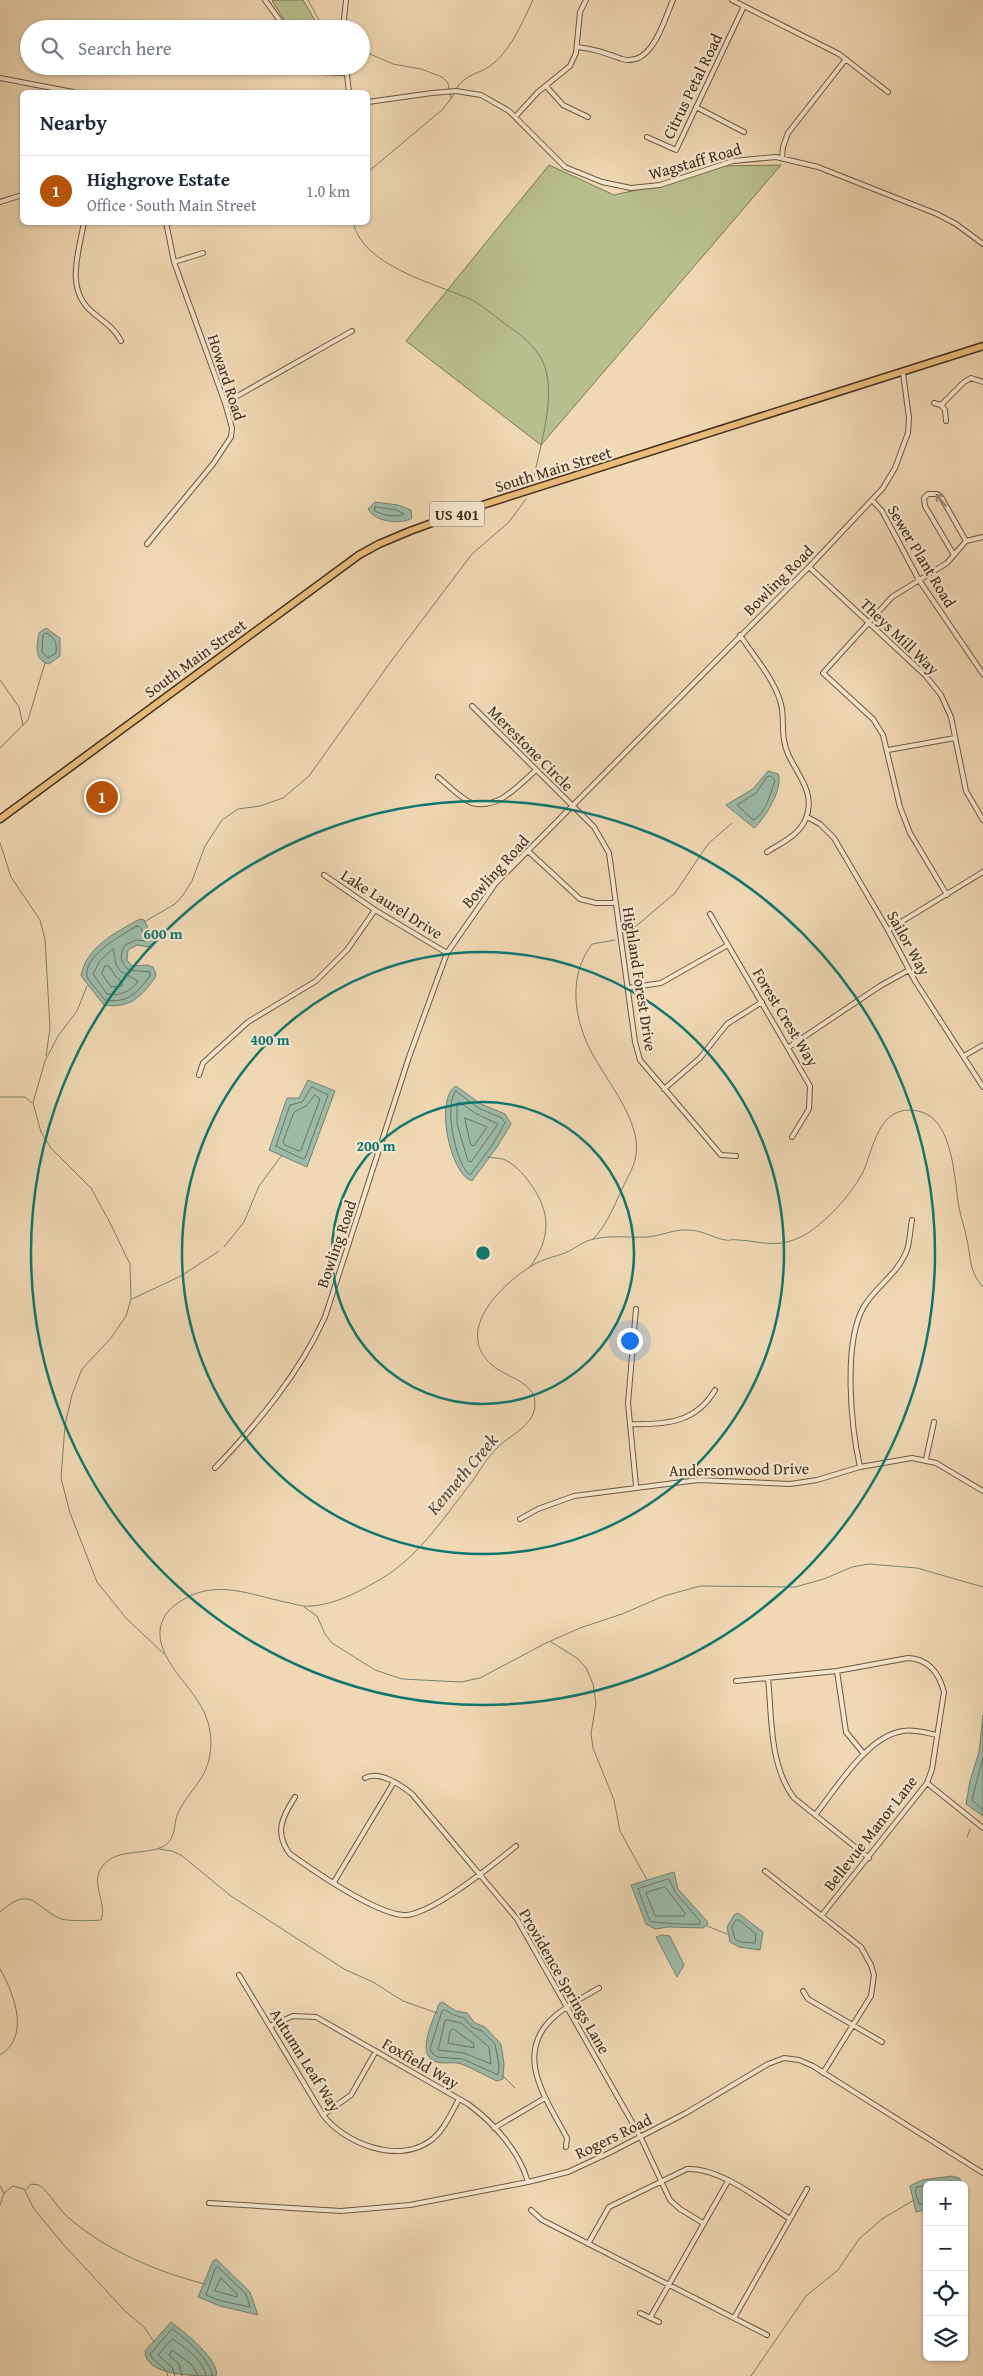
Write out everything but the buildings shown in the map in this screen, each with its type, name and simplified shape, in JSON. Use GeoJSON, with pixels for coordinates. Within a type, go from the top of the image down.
{"type":"FeatureCollection","features":[{"type":"Feature","properties":{"kind":"highway","name":"South Main Street"},"geometry":{"type":"LineString","coordinates":[[0,819],[359,555],[379,544],[473,508],[983,346]]}},
{"type":"Feature","properties":{"kind":"street"},"geometry":{"type":"LineString","coordinates":[[265,0],[279,20]]}},
{"type":"Feature","properties":{"kind":"street"},"geometry":{"type":"LineString","coordinates":[[345,20],[346,0]]}},
{"type":"Feature","properties":{"kind":"street"},"geometry":{"type":"LineString","coordinates":[[515,117],[546,86],[570,66],[577,47],[580,12],[586,0]]}},
{"type":"Feature","properties":{"kind":"street"},"geometry":{"type":"LineString","coordinates":[[577,47],[596,48],[623,59],[631,60],[642,57],[650,49],[673,0]]}},
{"type":"Feature","properties":{"kind":"street"},"geometry":{"type":"LineString","coordinates":[[732,0],[846,59],[888,92]]}},
{"type":"Feature","properties":{"kind":"street","name":"Citrus Petal Road"},"geometry":{"type":"LineString","coordinates":[[647,137],[676,150],[744,6]]}},
{"type":"Feature","properties":{"kind":"street"},"geometry":{"type":"LineString","coordinates":[[782,158],[783,147],[788,133],[846,59]]}},
{"type":"Feature","properties":{"kind":"street"},"geometry":{"type":"LineString","coordinates":[[346,75],[349,90]]}},
{"type":"Feature","properties":{"kind":"street"},"geometry":{"type":"LineString","coordinates":[[0,78],[63,90]]}},
{"type":"Feature","properties":{"kind":"street"},"geometry":{"type":"LineString","coordinates":[[546,86],[563,105],[588,116]]}},
{"type":"Feature","properties":{"kind":"street","name":"Wagstaff Road"},"geometry":{"type":"LineString","coordinates":[[370,102],[456,91],[481,95],[515,117],[565,167],[602,182],[631,188],[660,185],[733,161],[766,157],[782,158],[818,167],[938,214],[982,242]]}},
{"type":"Feature","properties":{"kind":"street"},"geometry":{"type":"LineString","coordinates":[[696,107],[744,132]]}},
{"type":"Feature","properties":{"kind":"street"},"geometry":{"type":"LineString","coordinates":[[0,202],[20,196]]}},
{"type":"Feature","properties":{"kind":"street"},"geometry":{"type":"LineString","coordinates":[[84,225],[75,282],[81,300],[110,326],[121,341]]}},
{"type":"Feature","properties":{"kind":"street","name":"Howard Road"},"geometry":{"type":"LineString","coordinates":[[147,544],[226,447],[231,437],[232,428],[174,262],[167,225]]}},
{"type":"Feature","properties":{"kind":"street"},"geometry":{"type":"LineString","coordinates":[[174,262],[203,253]]}},
{"type":"Feature","properties":{"kind":"street"},"geometry":{"type":"LineString","coordinates":[[224,403],[352,331]]}},
{"type":"Feature","properties":{"kind":"street","name":"Bowling Road"},"geometry":{"type":"LineString","coordinates":[[215,1468],[246,1435],[280,1391],[310,1349],[325,1317],[409,1056],[447,953],[468,920],[495,884],[740,635],[810,567],[873,501],[895,468],[908,433],[909,418],[902,373]]}},
{"type":"Feature","properties":{"kind":"street"},"geometry":{"type":"LineString","coordinates":[[941,405],[964,382],[971,378],[983,382]]}},
{"type":"Feature","properties":{"kind":"street"},"geometry":{"type":"LineString","coordinates":[[934,403],[941,405],[945,410],[946,421]]}},
{"type":"Feature","properties":{"kind":"street"},"geometry":{"type":"LineString","coordinates":[[954,555],[925,506],[924,498],[928,494],[937,494],[941,498],[966,541]]}},
{"type":"Feature","properties":{"kind":"street","name":"Sewer Plant Road"},"geometry":{"type":"LineString","coordinates":[[873,501],[882,511],[919,580],[983,674]]}},
{"type":"Feature","properties":{"kind":"street"},"geometry":{"type":"LineString","coordinates":[[948,895],[910,833],[900,807],[883,735],[873,719],[823,673],[892,597],[947,563],[966,541],[983,537]]}},
{"type":"Feature","properties":{"kind":"street","name":"Theys Mill Way"},"geometry":{"type":"LineString","coordinates":[[810,567],[924,675],[941,695],[951,717],[966,791],[983,820]]}},
{"type":"Feature","properties":{"kind":"street"},"geometry":{"type":"LineString","coordinates":[[740,635],[773,686],[782,708],[782,734],[788,755],[804,780],[808,795],[807,817],[796,834],[767,852]]}},
{"type":"Feature","properties":{"kind":"street","name":"Merestone Circle"},"geometry":{"type":"LineString","coordinates":[[472,706],[572,806]]}},
{"type":"Feature","properties":{"kind":"street"},"geometry":{"type":"LineString","coordinates":[[888,750],[955,738]]}},
{"type":"Feature","properties":{"kind":"street"},"geometry":{"type":"LineString","coordinates":[[438,777],[471,802],[490,804],[509,794],[536,770]]}},
{"type":"Feature","properties":{"kind":"street","name":"Highland Forest Drive"},"geometry":{"type":"LineString","coordinates":[[572,806],[594,827],[609,853],[614,903],[635,1042],[640,1060],[721,1155],[736,1156]]}},
{"type":"Feature","properties":{"kind":"street","name":"Sailor Way"},"geometry":{"type":"LineString","coordinates":[[807,817],[820,824],[834,838],[888,930],[909,970],[983,1087]]}},
{"type":"Feature","properties":{"kind":"street"},"geometry":{"type":"LineString","coordinates":[[528,851],[580,899],[596,903],[614,903]]}},
{"type":"Feature","properties":{"kind":"street"},"geometry":{"type":"LineString","coordinates":[[888,930],[983,872]]}},
{"type":"Feature","properties":{"kind":"street","name":"Lake Laurel Drive"},"geometry":{"type":"LineString","coordinates":[[324,875],[375,910],[447,953]]}},
{"type":"Feature","properties":{"kind":"street"},"geometry":{"type":"LineString","coordinates":[[198,1075],[203,1063],[248,1022],[316,981],[347,950],[375,910]]}},
{"type":"Feature","properties":{"kind":"street","name":"Forest Crest Way"},"geometry":{"type":"LineString","coordinates":[[710,914],[807,1077],[811,1093],[809,1109],[792,1137]]}},
{"type":"Feature","properties":{"kind":"street"},"geometry":{"type":"LineString","coordinates":[[628,988],[661,983],[728,945]]}},
{"type":"Feature","properties":{"kind":"street"},"geometry":{"type":"LineString","coordinates":[[789,1047],[880,986],[909,970]]}},
{"type":"Feature","properties":{"kind":"street"},"geometry":{"type":"LineString","coordinates":[[664,1089],[700,1058],[727,1024],[762,1002]]}},
{"type":"Feature","properties":{"kind":"street"},"geometry":{"type":"LineString","coordinates":[[964,1056],[983,1045]]}},
{"type":"Feature","properties":{"kind":"street"},"geometry":{"type":"LineString","coordinates":[[860,1467],[854,1440],[851,1410],[856,1331],[863,1309],[896,1269],[907,1250],[912,1220]]}},
{"type":"Feature","properties":{"kind":"street"},"geometry":{"type":"LineString","coordinates":[[636,1309],[628,1403],[636,1486]]}},
{"type":"Feature","properties":{"kind":"street"},"geometry":{"type":"LineString","coordinates":[[630,1424],[674,1423],[687,1418],[694,1415],[708,1402],[715,1390]]}},
{"type":"Feature","properties":{"kind":"street"},"geometry":{"type":"LineString","coordinates":[[934,1422],[926,1459],[983,1492]]}},
{"type":"Feature","properties":{"kind":"street","name":"Andersonwood Drive"},"geometry":{"type":"LineString","coordinates":[[520,1519],[538,1509],[574,1496],[636,1486],[698,1480],[790,1484],[817,1480],[860,1467],[896,1460],[926,1459]]}},
{"type":"Feature","properties":{"kind":"street","name":"Bellevue Manor Lane"},"geometry":{"type":"LineString","coordinates":[[736,1681],[837,1671],[916,1658],[930,1665],[937,1673],[944,1692],[932,1769],[927,1783],[822,1915]]}},
{"type":"Feature","properties":{"kind":"street"},"geometry":{"type":"LineString","coordinates":[[837,1671],[846,1732],[864,1754]]}},
{"type":"Feature","properties":{"kind":"street"},"geometry":{"type":"LineString","coordinates":[[768,1678],[777,1763],[782,1779],[794,1798],[868,1858]]}},
{"type":"Feature","properties":{"kind":"street"},"geometry":{"type":"LineString","coordinates":[[815,1815],[864,1754],[877,1741],[905,1730],[937,1735]]}},
{"type":"Feature","properties":{"kind":"street","name":"Providence Springs Lane"},"geometry":{"type":"LineString","coordinates":[[365,1778],[373,1775],[394,1782],[416,1799],[517,1919],[640,2138],[675,2205],[703,2224]]}},
{"type":"Feature","properties":{"kind":"street"},"geometry":{"type":"LineString","coordinates":[[334,1882],[394,1782]]}},
{"type":"Feature","properties":{"kind":"street"},"geometry":{"type":"LineString","coordinates":[[927,1783],[983,1828]]}},
{"type":"Feature","properties":{"kind":"street"},"geometry":{"type":"LineString","coordinates":[[295,1797],[280,1823],[284,1846],[298,1860],[385,1912],[406,1915],[423,1910],[481,1875],[516,1846]]}},
{"type":"Feature","properties":{"kind":"street"},"geometry":{"type":"LineString","coordinates":[[765,1871],[861,1947],[874,1975],[871,1996],[822,2073]]}},
{"type":"Feature","properties":{"kind":"street","name":"Autumn Leaf Way"},"geometry":{"type":"LineString","coordinates":[[239,1975],[323,2115],[336,2130],[360,2144],[397,2150],[415,2149],[436,2136],[458,2099]]}},
{"type":"Feature","properties":{"kind":"street"},"geometry":{"type":"LineString","coordinates":[[566,2148],[567,2138],[535,2072],[536,2044],[549,2021],[567,2007],[599,1988]]}},
{"type":"Feature","properties":{"kind":"street"},"geometry":{"type":"LineString","coordinates":[[803,1991],[808,1999],[882,2042]]}},
{"type":"Feature","properties":{"kind":"street","name":"Foxfield Way"},"geometry":{"type":"LineString","coordinates":[[270,2026],[287,2018],[308,2015],[324,2021],[458,2099],[484,2116],[521,2162],[528,2182]]}},
{"type":"Feature","properties":{"kind":"street"},"geometry":{"type":"LineString","coordinates":[[323,2115],[351,2095],[376,2051]]}},
{"type":"Feature","properties":{"kind":"street","name":"Rogers Road"},"geometry":{"type":"LineString","coordinates":[[208,2203],[341,2211],[410,2205],[528,2182],[568,2172],[640,2138],[768,2064],[784,2058],[799,2060],[822,2073],[983,2173]]}},
{"type":"Feature","properties":{"kind":"street"},"geometry":{"type":"LineString","coordinates":[[494,2128],[546,2098]]}},
{"type":"Feature","properties":{"kind":"street"},"geometry":{"type":"LineString","coordinates":[[588,2244],[609,2206],[680,2171],[696,2168],[728,2181],[790,2219]]}},
{"type":"Feature","properties":{"kind":"street"},"geometry":{"type":"LineString","coordinates":[[650,2318],[728,2181]]}},
{"type":"Feature","properties":{"kind":"street"},"geometry":{"type":"LineString","coordinates":[[734,2318],[807,2189]]}},
{"type":"Feature","properties":{"kind":"street"},"geometry":{"type":"LineString","coordinates":[[532,2210],[542,2220],[767,2335]]}},
{"type":"Feature","properties":{"kind":"street"},"geometry":{"type":"LineString","coordinates":[[640,2313],[658,2322]]}},
{"type":"Feature","properties":{"kind":"shaded area"},"geometry":{"type":"Polygon","coordinates":[[[303,0],[315,20],[284,20],[272,1],[303,0]]]}},
{"type":"Feature","properties":{"kind":"shaded area"},"geometry":{"type":"Polygon","coordinates":[[[549,165],[614,195],[668,183],[717,166],[781,165],[541,445],[406,341],[549,165]]]}},
{"type":"Feature","properties":{"kind":"water"},"geometry":{"type":"Polygon","coordinates":[[[375,502],[398,505],[411,510],[412,518],[395,522],[376,517],[368,509],[375,502]]]}},
{"type":"Feature","properties":{"kind":"water"},"geometry":{"type":"Polygon","coordinates":[[[46,628],[60,638],[60,656],[49,664],[40,659],[37,651],[39,633],[46,628]]]}},
{"type":"Feature","properties":{"kind":"water"},"geometry":{"type":"Polygon","coordinates":[[[768,771],[778,774],[778,787],[768,810],[754,828],[726,805],[753,789],[768,771]]]}},
{"type":"Feature","properties":{"kind":"water"},"geometry":{"type":"Polygon","coordinates":[[[140,919],[144,920],[155,942],[148,947],[137,945],[128,950],[127,960],[132,966],[147,965],[153,967],[156,974],[155,978],[145,991],[134,1000],[121,1005],[104,1005],[81,976],[84,966],[89,957],[103,942],[121,929],[140,919]]]}},
{"type":"Feature","properties":{"kind":"water"},"geometry":{"type":"Polygon","coordinates":[[[308,1080],[335,1091],[307,1167],[269,1150],[287,1098],[299,1098],[308,1080]]]}},
{"type":"Feature","properties":{"kind":"water"},"geometry":{"type":"Polygon","coordinates":[[[456,1086],[481,1104],[505,1114],[511,1124],[472,1181],[464,1176],[457,1165],[451,1151],[448,1136],[446,1105],[449,1093],[456,1086]]]}},
{"type":"Feature","properties":{"kind":"water"},"geometry":{"type":"Polygon","coordinates":[[[983,1715],[983,1816],[966,1804],[970,1781],[979,1752],[983,1715]]]}},
{"type":"Feature","properties":{"kind":"water"},"geometry":{"type":"Polygon","coordinates":[[[674,1872],[678,1889],[707,1921],[708,1924],[703,1928],[668,1927],[655,1929],[646,1924],[631,1885],[674,1872]]]}},
{"type":"Feature","properties":{"kind":"water"},"geometry":{"type":"Polygon","coordinates":[[[738,1913],[763,1932],[760,1950],[739,1947],[730,1942],[727,1927],[734,1915],[738,1913]]]}},
{"type":"Feature","properties":{"kind":"water"},"geometry":{"type":"Polygon","coordinates":[[[662,1935],[670,1936],[684,1965],[677,1977],[656,1937],[662,1935]]]}},
{"type":"Feature","properties":{"kind":"water"},"geometry":{"type":"Polygon","coordinates":[[[442,2002],[456,2011],[467,2013],[475,2023],[485,2027],[501,2044],[504,2064],[503,2079],[497,2081],[461,2064],[437,2062],[429,2057],[426,2043],[430,2026],[439,2004],[442,2002]]]}},
{"type":"Feature","properties":{"kind":"water"},"geometry":{"type":"Polygon","coordinates":[[[952,2176],[959,2178],[961,2181],[923,2181],[923,2210],[916,2212],[910,2186],[922,2180],[952,2176]]]}},
{"type":"Feature","properties":{"kind":"water"},"geometry":{"type":"Polygon","coordinates":[[[216,2259],[250,2292],[258,2315],[220,2306],[198,2297],[213,2261],[216,2259]]]}},
{"type":"Feature","properties":{"kind":"water"},"geometry":{"type":"Polygon","coordinates":[[[171,2322],[192,2339],[213,2362],[216,2376],[173,2373],[162,2370],[147,2359],[145,2351],[171,2322]]]}},
{"type":"Feature","properties":{"kind":"waterway"},"geometry":{"type":"LineString","coordinates":[[308,0],[319,20]]}},
{"type":"Feature","properties":{"kind":"waterway"},"geometry":{"type":"LineString","coordinates":[[456,89],[464,80],[489,67],[500,57],[516,34],[533,0]]}},
{"type":"Feature","properties":{"kind":"waterway"},"geometry":{"type":"LineString","coordinates":[[370,54],[393,64],[421,69],[442,77],[448,83],[451,98]]}},
{"type":"Feature","properties":{"kind":"waterway"},"geometry":{"type":"LineString","coordinates":[[370,170],[443,109],[455,93]]}},
{"type":"Feature","properties":{"kind":"waterway"},"geometry":{"type":"LineString","coordinates":[[354,225],[359,237],[370,250],[384,261],[401,271],[474,301],[522,336],[538,353],[545,367],[548,380],[548,407],[534,476]]}},
{"type":"Feature","properties":{"kind":"waterway"},"geometry":{"type":"LineString","coordinates":[[144,922],[175,904],[183,895],[192,881],[205,846],[222,820],[238,809],[260,806],[283,798],[309,776],[392,660],[472,554],[509,522],[526,499]]}},
{"type":"Feature","properties":{"kind":"waterway"},"geometry":{"type":"LineString","coordinates":[[0,748],[28,720],[45,663]]}},
{"type":"Feature","properties":{"kind":"waterway"},"geometry":{"type":"LineString","coordinates":[[0,680],[19,707],[23,725]]}},
{"type":"Feature","properties":{"kind":"waterway"},"geometry":{"type":"LineString","coordinates":[[628,933],[675,893],[708,844],[732,823]]}},
{"type":"Feature","properties":{"kind":"waterway"},"geometry":{"type":"LineString","coordinates":[[0,843],[11,877],[40,920],[45,939],[50,1028],[46,1056]]}},
{"type":"Feature","properties":{"kind":"waterway"},"geometry":{"type":"LineString","coordinates":[[593,1239],[602,1229],[611,1212],[636,1155],[634,1129],[622,1103],[586,1042],[581,1028],[576,999],[579,970],[592,944],[615,940]]}},
{"type":"Feature","properties":{"kind":"waterway"},"geometry":{"type":"LineString","coordinates":[[87,986],[77,1011],[58,1036],[45,1061],[33,1103],[41,1132],[51,1148],[91,1188],[109,1221],[130,1264],[131,1299],[126,1316],[111,1338],[82,1369],[72,1395],[65,1425],[61,1478],[70,1513],[97,1582],[126,1618],[164,1654]]}},
{"type":"Feature","properties":{"kind":"waterway"},"geometry":{"type":"LineString","coordinates":[[0,1097],[25,1097],[32,1103]]}},
{"type":"Feature","properties":{"kind":"waterway","name":"Kenneth Creek"},"geometry":{"type":"LineString","coordinates":[[0,1912],[11,1904],[26,1899],[32,1900],[61,1919],[101,1920],[102,1907],[98,1888],[100,1870],[112,1858],[128,1853],[154,1850],[167,1844],[173,1836],[179,1811],[208,1765],[211,1743],[208,1723],[202,1708],[163,1650],[160,1638],[161,1626],[170,1609],[186,1598],[210,1590],[248,1593],[307,1606],[329,1603],[365,1588],[394,1570],[418,1549],[449,1512],[494,1451],[522,1428],[532,1417],[535,1403],[534,1396],[530,1390],[519,1381],[493,1366],[482,1352],[478,1338],[479,1324],[496,1296],[521,1273],[533,1265],[568,1252],[587,1241],[602,1238],[647,1237],[692,1230],[728,1240],[774,1244],[796,1239],[815,1228],[842,1202],[862,1174],[874,1141],[885,1121],[894,1114],[904,1110],[918,1111],[930,1116],[939,1125],[945,1137],[950,1152],[971,1265],[975,1276],[983,1287]]}},
{"type":"Feature","properties":{"kind":"waterway"},"geometry":{"type":"LineString","coordinates":[[224,1247],[244,1222],[259,1186],[282,1155]]}},
{"type":"Feature","properties":{"kind":"waterway"},"geometry":{"type":"LineString","coordinates":[[488,1157],[503,1159],[510,1163],[524,1175],[542,1203],[546,1224],[545,1235],[537,1256],[530,1267]]}},
{"type":"Feature","properties":{"kind":"waterway"},"geometry":{"type":"LineString","coordinates":[[132,1299],[181,1276],[219,1251]]}},
{"type":"Feature","properties":{"kind":"waterway"},"geometry":{"type":"LineString","coordinates":[[304,1607],[317,1616],[325,1634],[332,1643],[375,1670],[402,1679],[461,1682],[480,1678],[546,1643],[580,1628],[622,1614],[664,1596],[700,1586],[795,1587],[824,1579],[852,1567],[869,1564],[917,1568],[983,1587]]}},
{"type":"Feature","properties":{"kind":"waterway"},"geometry":{"type":"LineString","coordinates":[[551,1642],[577,1658],[586,1668],[593,1684],[596,1703],[591,1734],[593,1748],[614,1800],[620,1831],[647,1880]]}},
{"type":"Feature","properties":{"kind":"waterway"},"geometry":{"type":"LineString","coordinates":[[967,1837],[970,1829]]}},
{"type":"Feature","properties":{"kind":"waterway"},"geometry":{"type":"LineString","coordinates":[[159,1849],[181,1855],[231,1896],[344,1969],[373,1982],[403,2001],[437,2013]]}},
{"type":"Feature","properties":{"kind":"waterway"},"geometry":{"type":"LineString","coordinates":[[707,1926],[727,1934]]}},
{"type":"Feature","properties":{"kind":"waterway","name":"Kenneth Creek"},"geometry":{"type":"LineString","coordinates":[[0,1969],[10,1990],[17,2014],[15,2037],[9,2047],[0,2055]]}},
{"type":"Feature","properties":{"kind":"waterway"},"geometry":{"type":"LineString","coordinates":[[503,2076],[515,2088]]}},
{"type":"Feature","properties":{"kind":"waterway"},"geometry":{"type":"LineString","coordinates":[[26,2190],[31,2184],[39,2185],[70,2219],[100,2241],[134,2259],[151,2267],[205,2284]]}},
{"type":"Feature","properties":{"kind":"waterway","name":"Kenneth Creek"},"geometry":{"type":"LineString","coordinates":[[0,2186],[4,2193],[0,2205]]}},
{"type":"Feature","properties":{"kind":"waterway"},"geometry":{"type":"LineString","coordinates":[[4,2193],[13,2186],[24,2189],[34,2209],[63,2244],[126,2312],[144,2327],[154,2342]]}},
{"type":"Feature","properties":{"kind":"waterway"},"geometry":{"type":"LineString","coordinates":[[751,2376],[806,2296],[838,2270],[859,2239],[882,2219],[914,2200]]}},
{"type":"Feature","properties":{"kind":"place","name":"Highgrove Estate"},"geometry":{"type":"Point","coordinates":[102,797]}}]}
